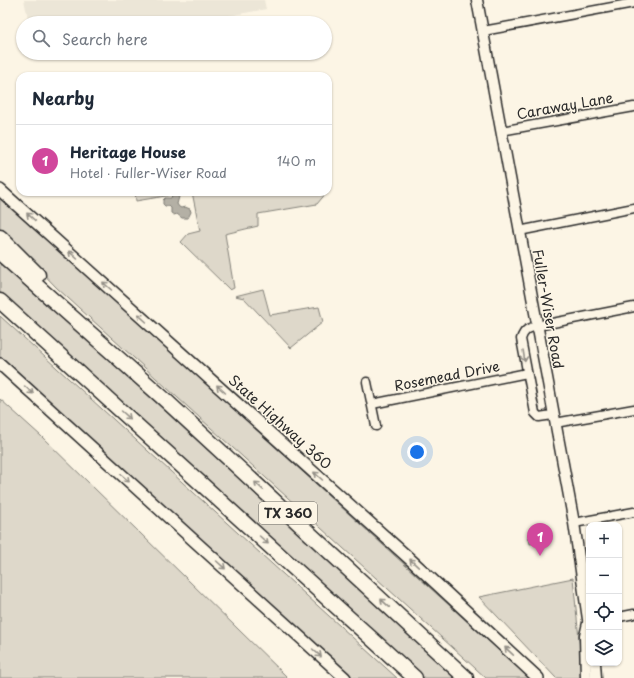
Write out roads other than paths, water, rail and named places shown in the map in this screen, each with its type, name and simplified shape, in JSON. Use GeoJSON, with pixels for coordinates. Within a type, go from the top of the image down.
{"type":"FeatureCollection","features":[{"type":"Feature","properties":{"kind":"highway"},"geometry":{"type":"LineString","coordinates":[[0,237],[152,382],[162,397]]}},
{"type":"Feature","properties":{"kind":"highway","name":"TX 360"},"geometry":{"type":"LineString","coordinates":[[0,253],[162,397],[466,678]]}},
{"type":"Feature","properties":{"kind":"highway","name":"TX 360"},"geometry":{"type":"LineString","coordinates":[[0,301],[415,678]]}},
{"type":"Feature","properties":{"kind":"highway"},"geometry":{"type":"LineString","coordinates":[[0,310],[77,378],[97,389]]}},
{"type":"Feature","properties":{"kind":"highway"},"geometry":{"type":"LineString","coordinates":[[349,617],[356,634],[403,678]]}},
{"type":"Feature","properties":{"kind":"highway"},"geometry":{"type":"LineString","coordinates":[[414,629],[426,631],[477,678]]}},
{"type":"Feature","properties":{"kind":"main road","name":"State Highway 360"},"geometry":{"type":"LineString","coordinates":[[0,190],[412,561],[538,678]]}},
{"type":"Feature","properties":{"kind":"main road"},"geometry":{"type":"LineString","coordinates":[[0,364],[345,678]]}},
{"type":"Feature","properties":{"kind":"street","name":"Fuller-Wiser Road"},"geometry":{"type":"LineString","coordinates":[[477,0],[574,523],[586,604]]}},
{"type":"Feature","properties":{"kind":"street"},"geometry":{"type":"LineString","coordinates":[[483,31],[634,3]]}},
{"type":"Feature","properties":{"kind":"street","name":"Caraway Lane"},"geometry":{"type":"LineString","coordinates":[[501,131],[634,107]]}},
{"type":"Feature","properties":{"kind":"street"},"geometry":{"type":"LineString","coordinates":[[519,231],[634,208]]}},
{"type":"Feature","properties":{"kind":"street"},"geometry":{"type":"LineString","coordinates":[[634,307],[528,328],[523,333],[521,340],[535,413],[539,416],[554,419],[634,409]]}},
{"type":"Feature","properties":{"kind":"street","name":"Rosemead Drive"},"geometry":{"type":"LineString","coordinates":[[372,404],[527,373]]}},
{"type":"Feature","properties":{"kind":"street"},"geometry":{"type":"LineString","coordinates":[[367,382],[376,426]]}},
{"type":"Feature","properties":{"kind":"street"},"geometry":{"type":"LineString","coordinates":[[574,523],[634,512]]}},
{"type":"Feature","properties":{"kind":"street"},"geometry":{"type":"LineString","coordinates":[[622,616],[634,614]]}},
{"type":"Feature","properties":{"kind":"street","name":"Fuller-Wiser Road"},"geometry":{"type":"LineString","coordinates":[[586,678],[585,636],[587,630]]}},
{"type":"Feature","properties":{"kind":"street"},"geometry":{"type":"LineString","coordinates":[[595,666],[596,678]]}},
{"type":"Feature","properties":{"kind":"place","name":"Heritage House"},"geometry":{"type":"Point","coordinates":[540,556]}}]}
